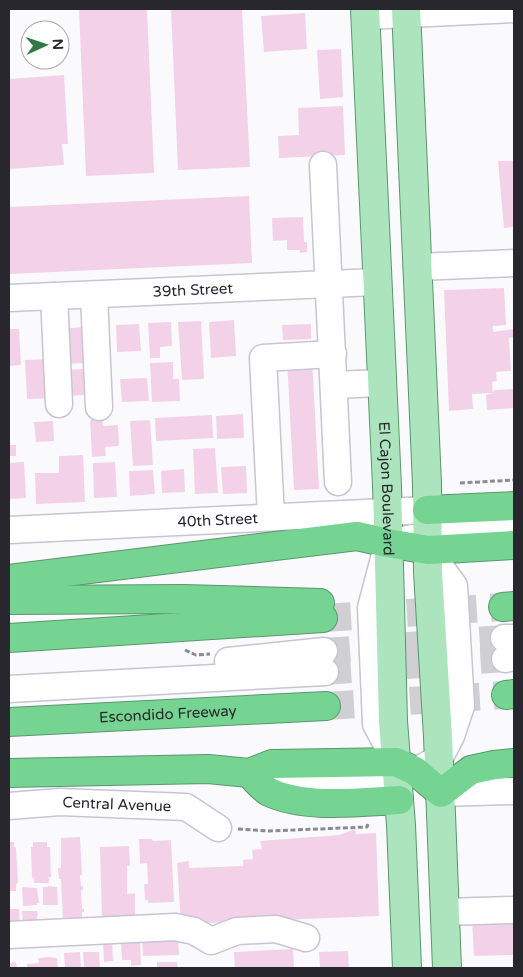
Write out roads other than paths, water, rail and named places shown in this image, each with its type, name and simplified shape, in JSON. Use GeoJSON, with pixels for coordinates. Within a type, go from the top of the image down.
{"type":"FeatureCollection","features":[{"type":"Feature","properties":{"kind":"highway"},"geometry":{"type":"LineString","coordinates":[[9,579],[357,536],[388,543],[514,506]]}},
{"type":"Feature","properties":{"kind":"highway"},"geometry":{"type":"LineString","coordinates":[[428,531],[514,545]]}},
{"type":"Feature","properties":{"kind":"highway"},"geometry":{"type":"LineString","coordinates":[[9,600],[184,599],[322,611],[9,638]]}},
{"type":"Feature","properties":{"kind":"highway","name":"Escondido Freeway"},"geometry":{"type":"LineString","coordinates":[[9,722],[326,706]]}},
{"type":"Feature","properties":{"kind":"highway"},"geometry":{"type":"LineString","coordinates":[[9,737],[39,721]]}},
{"type":"Feature","properties":{"kind":"highway"},"geometry":{"type":"LineString","coordinates":[[9,773],[208,769],[250,773],[272,764],[402,777],[440,793],[471,770],[514,763]]}},
{"type":"Feature","properties":{"kind":"highway"},"geometry":{"type":"LineString","coordinates":[[250,773],[268,791],[290,798],[316,802],[335,802],[402,777]]}},
{"type":"Feature","properties":{"kind":"main road"},"geometry":{"type":"LineString","coordinates":[[406,11],[447,968]]}},
{"type":"Feature","properties":{"kind":"main road","name":"El Cajon Boulevard"},"geometry":{"type":"LineString","coordinates":[[365,12],[387,512],[393,721],[402,777],[408,968]]}},
{"type":"Feature","properties":{"kind":"street"},"geometry":{"type":"LineString","coordinates":[[365,12],[514,9]]}},
{"type":"Feature","properties":{"kind":"street"},"geometry":{"type":"LineString","coordinates":[[324,165],[338,482]]}},
{"type":"Feature","properties":{"kind":"street"},"geometry":{"type":"LineString","coordinates":[[417,267],[514,263]]}},
{"type":"Feature","properties":{"kind":"street","name":"39th Street"},"geometry":{"type":"LineString","coordinates":[[9,298],[376,282]]}},
{"type":"Feature","properties":{"kind":"street"},"geometry":{"type":"LineString","coordinates":[[94,295],[99,407]]}},
{"type":"Feature","properties":{"kind":"street"},"geometry":{"type":"LineString","coordinates":[[54,296],[59,404]]}},
{"type":"Feature","properties":{"kind":"street"},"geometry":{"type":"LineString","coordinates":[[271,517],[263,358],[332,354]]}},
{"type":"Feature","properties":{"kind":"street"},"geometry":{"type":"LineString","coordinates":[[334,385],[381,383]]}},
{"type":"Feature","properties":{"kind":"street","name":"40th Street"},"geometry":{"type":"LineString","coordinates":[[9,530],[387,512],[428,531],[514,532]]}},
{"type":"Feature","properties":{"kind":"street"},"geometry":{"type":"LineString","coordinates":[[9,674],[177,666],[324,662],[9,689]]}},
{"type":"Feature","properties":{"kind":"street"},"geometry":{"type":"LineString","coordinates":[[402,777],[439,759]]}},
{"type":"Feature","properties":{"kind":"street"},"geometry":{"type":"LineString","coordinates":[[440,793],[514,790]]}},
{"type":"Feature","properties":{"kind":"street","name":"Central Avenue"},"geometry":{"type":"LineString","coordinates":[[9,806],[60,802],[186,807],[218,828]]}},
{"type":"Feature","properties":{"kind":"street"},"geometry":{"type":"LineString","coordinates":[[445,912],[514,910]]}},
{"type":"Feature","properties":{"kind":"street"},"geometry":{"type":"LineString","coordinates":[[9,935],[175,927],[194,931],[211,941],[237,931],[276,928],[306,938]]}},
{"type":"Feature","properties":{"kind":"tunnel"},"geometry":{"type":"LineString","coordinates":[[323,618],[503,607]]}},
{"type":"Feature","properties":{"kind":"tunnel"},"geometry":{"type":"LineString","coordinates":[[324,651],[504,638]]}},
{"type":"Feature","properties":{"kind":"tunnel"},"geometry":{"type":"LineString","coordinates":[[325,672],[505,659]]}},
{"type":"Feature","properties":{"kind":"tunnel"},"geometry":{"type":"LineString","coordinates":[[326,706],[506,695]]}}]}
